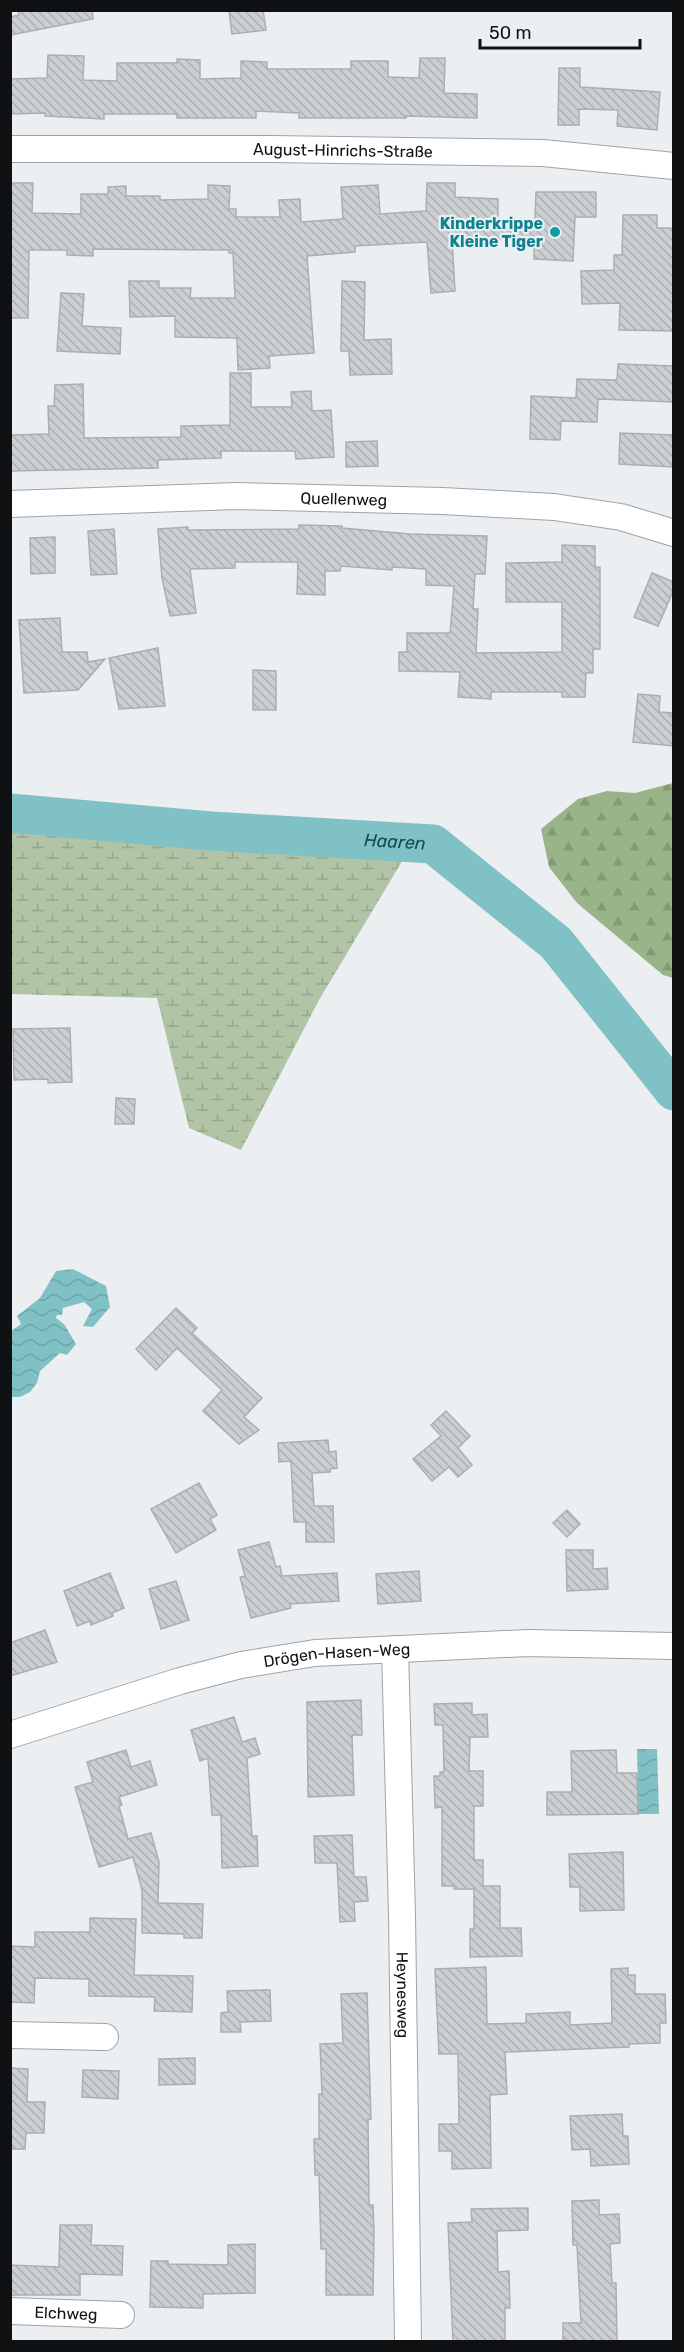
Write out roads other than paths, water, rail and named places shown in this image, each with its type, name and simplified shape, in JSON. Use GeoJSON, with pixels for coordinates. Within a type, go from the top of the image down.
{"type":"FeatureCollection","features":[{"type":"Feature","properties":{"kind":"street","name":"August-Hinrichs-Straße"},"geometry":{"type":"LineString","coordinates":[[10,149],[272,149],[543,153],[674,166]]}},
{"type":"Feature","properties":{"kind":"street","name":"Quellenweg"},"geometry":{"type":"LineString","coordinates":[[10,504],[237,496],[442,501],[554,507],[621,518],[674,533]]}},
{"type":"Feature","properties":{"kind":"street","name":"Drögen-Hasen-Weg"},"geometry":{"type":"LineString","coordinates":[[10,1735],[180,1681],[241,1665],[315,1653],[550,1643],[674,1646]]}},
{"type":"Feature","properties":{"kind":"street","name":"Heynesweg"},"geometry":{"type":"LineString","coordinates":[[395,1648],[402,1915],[408,2342]]}},
{"type":"Feature","properties":{"kind":"street"},"geometry":{"type":"LineString","coordinates":[[10,2035],[105,2037]]}},
{"type":"Feature","properties":{"kind":"street","name":"Elchweg"},"geometry":{"type":"LineString","coordinates":[[10,2312],[121,2314]]}},
{"type":"Feature","properties":{"kind":"water"},"geometry":{"type":"Polygon","coordinates":[[[73,1269],[106,1286],[110,1307],[93,1327],[83,1326],[92,1309],[84,1302],[63,1308],[62,1315],[57,1315],[56,1318],[64,1324],[76,1344],[67,1355],[60,1353],[40,1371],[37,1383],[30,1392],[20,1397],[11,1397],[11,1331],[21,1324],[17,1316],[40,1298],[56,1271],[73,1269]]]}},
{"type":"Feature","properties":{"kind":"water"},"geometry":{"type":"Polygon","coordinates":[[[637,1749],[657,1749],[659,1814],[635,1814],[634,1792],[638,1792],[637,1749]]]}},
{"type":"Feature","properties":{"kind":"waterway","name":"Haaren"},"geometry":{"type":"LineString","coordinates":[[10,813],[211,831],[433,844],[556,943],[674,1091]]}},
{"type":"Feature","properties":{"kind":"place","name":"Kinderkrippe Kleine Tiger"},"geometry":{"type":"Point","coordinates":[555,232]}}]}
